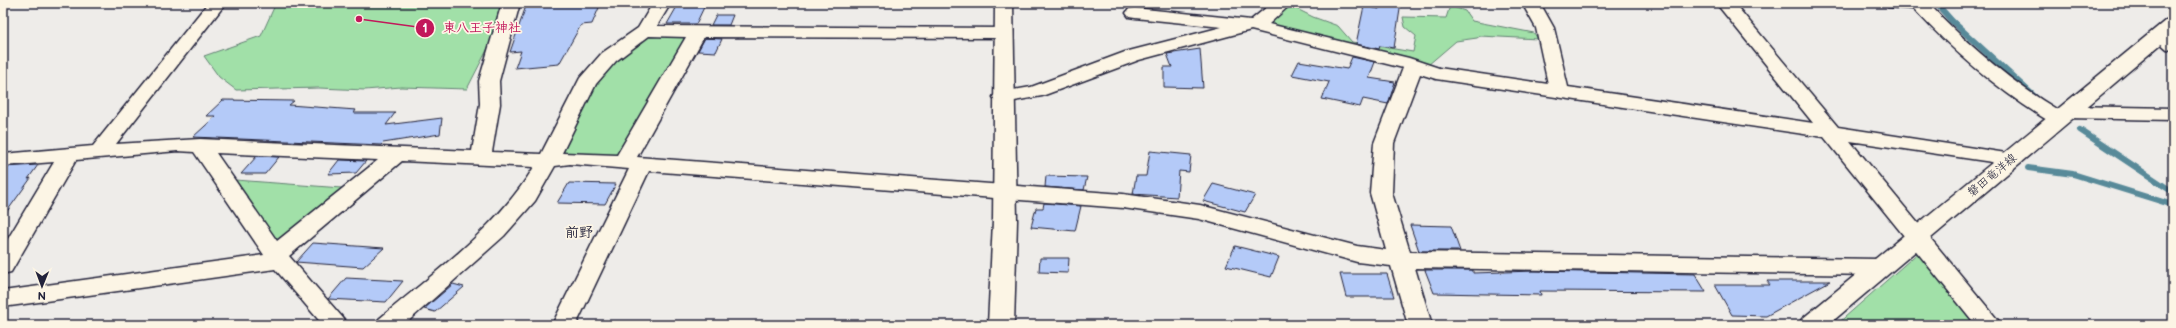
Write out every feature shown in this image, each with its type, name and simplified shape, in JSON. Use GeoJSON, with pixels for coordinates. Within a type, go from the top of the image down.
{"type":"FeatureCollection","features":[{"type":"Feature","properties":{"kind":"main road"},"geometry":{"type":"LineString","coordinates":[[1001,325],[1005,191],[1002,33],[1004,3]]}},
{"type":"Feature","properties":{"kind":"main road","name":"磐田竜洋線"},"geometry":{"type":"LineString","coordinates":[[1811,325],[1878,267],[1917,238],[2012,159],[2062,115],[2169,35]]}},
{"type":"Feature","properties":{"kind":"street"},"geometry":{"type":"LineString","coordinates":[[101,150],[217,3]]}},
{"type":"Feature","properties":{"kind":"street"},"geometry":{"type":"LineString","coordinates":[[481,158],[490,104],[489,81],[511,3]]}},
{"type":"Feature","properties":{"kind":"street"},"geometry":{"type":"LineString","coordinates":[[388,325],[496,230],[527,196],[548,161],[587,82],[609,57],[645,31],[662,3]]}},
{"type":"Feature","properties":{"kind":"street"},"geometry":{"type":"LineString","coordinates":[[1003,97],[1035,92],[1132,56],[1259,23],[1283,3]]}},
{"type":"Feature","properties":{"kind":"street"},"geometry":{"type":"LineString","coordinates":[[1531,3],[1545,28],[1559,91]]}},
{"type":"Feature","properties":{"kind":"street"},"geometry":{"type":"LineString","coordinates":[[1724,3],[1990,325]]}},
{"type":"Feature","properties":{"kind":"street"},"geometry":{"type":"LineString","coordinates":[[1894,3],[1919,4],[1976,59],[2036,106],[2062,115],[2173,114]]}},
{"type":"Feature","properties":{"kind":"street"},"geometry":{"type":"LineString","coordinates":[[1135,13],[1250,25],[1436,73],[2012,159]]}},
{"type":"Feature","properties":{"kind":"street"},"geometry":{"type":"LineString","coordinates":[[645,31],[1002,33]]}},
{"type":"Feature","properties":{"kind":"street"},"geometry":{"type":"LineString","coordinates":[[564,325],[633,163],[698,32]]}},
{"type":"Feature","properties":{"kind":"street"},"geometry":{"type":"LineString","coordinates":[[1413,66],[1384,143],[1381,193],[1420,325]]}},
{"type":"Feature","properties":{"kind":"street"},"geometry":{"type":"LineString","coordinates":[[200,145],[277,258],[337,325]]}},
{"type":"Feature","properties":{"kind":"street"},"geometry":{"type":"LineString","coordinates":[[3,160],[101,150],[200,145],[548,161],[570,158],[1123,201],[1200,212],[1357,254],[1402,260],[1878,267]]}},
{"type":"Feature","properties":{"kind":"street"},"geometry":{"type":"LineString","coordinates":[[3,266],[70,153]]}},
{"type":"Feature","properties":{"kind":"street"},"geometry":{"type":"LineString","coordinates":[[3,299],[277,258],[398,154]]}},
{"type":"Feature","properties":{"kind":"green space"},"geometry":{"type":"Polygon","coordinates":[[[276,3],[511,3],[467,89],[401,87],[365,90],[319,88],[236,90],[219,77],[204,56],[261,36],[276,3]]]}},
{"type":"Feature","properties":{"kind":"green space"},"geometry":{"type":"Polygon","coordinates":[[[1285,3],[1313,17],[1338,26],[1352,42],[1413,52],[1416,36],[1405,27],[1403,17],[1446,18],[1450,6],[1465,11],[1472,21],[1534,33],[1538,39],[1480,36],[1477,38],[1456,41],[1428,65],[1258,27],[1285,3]]]}},
{"type":"Feature","properties":{"kind":"green space"},"geometry":{"type":"Polygon","coordinates":[[[645,31],[698,32],[624,162],[548,161],[587,82],[645,31]]]}},
{"type":"Feature","properties":{"kind":"green space"},"geometry":{"type":"Polygon","coordinates":[[[222,179],[355,189],[275,255],[222,179]]]}},
{"type":"Feature","properties":{"kind":"green space"},"geometry":{"type":"Polygon","coordinates":[[[1920,251],[1988,325],[1836,325],[1920,251]]]}},
{"type":"Feature","properties":{"kind":"building"},"geometry":{"type":"Polygon","coordinates":[[[527,3],[601,3],[592,24],[581,25],[559,64],[515,68],[521,51],[510,52],[527,3]]]}},
{"type":"Feature","properties":{"kind":"building"},"geometry":{"type":"Polygon","coordinates":[[[679,3],[706,3],[696,24],[667,24],[679,3]]]}},
{"type":"Feature","properties":{"kind":"building"},"geometry":{"type":"Polygon","coordinates":[[[1379,3],[1401,3],[1394,48],[1380,46],[1379,49],[1356,44],[1364,6],[1379,9],[1379,3]]]}},
{"type":"Feature","properties":{"kind":"building"},"geometry":{"type":"Polygon","coordinates":[[[716,15],[733,15],[729,25],[711,25],[716,15]]]}},
{"type":"Feature","properties":{"kind":"building"},"geometry":{"type":"Polygon","coordinates":[[[705,38],[722,39],[716,52],[698,51],[705,38]]]}},
{"type":"Feature","properties":{"kind":"building"},"geometry":{"type":"Polygon","coordinates":[[[1200,49],[1203,88],[1164,87],[1164,67],[1172,67],[1167,54],[1200,49]]]}},
{"type":"Feature","properties":{"kind":"building"},"geometry":{"type":"Polygon","coordinates":[[[1352,57],[1375,62],[1369,78],[1395,82],[1388,104],[1363,99],[1360,107],[1322,99],[1329,82],[1292,75],[1299,61],[1347,69],[1352,57]]]}},
{"type":"Feature","properties":{"kind":"building"},"geometry":{"type":"Polygon","coordinates":[[[223,100],[294,101],[289,105],[356,110],[354,113],[395,113],[386,125],[442,118],[440,134],[383,143],[381,145],[193,137],[216,116],[206,116],[223,100]]]}},
{"type":"Feature","properties":{"kind":"building"},"geometry":{"type":"Polygon","coordinates":[[[1150,151],[1191,155],[1189,172],[1179,171],[1177,197],[1133,194],[1136,176],[1146,176],[1150,151]]]}},
{"type":"Feature","properties":{"kind":"building"},"geometry":{"type":"Polygon","coordinates":[[[257,156],[279,157],[265,174],[241,174],[257,156]]]}},
{"type":"Feature","properties":{"kind":"building"},"geometry":{"type":"Polygon","coordinates":[[[339,160],[366,161],[356,173],[328,174],[339,160]]]}},
{"type":"Feature","properties":{"kind":"building"},"geometry":{"type":"Polygon","coordinates":[[[38,165],[28,179],[31,178],[3,217],[3,167],[38,165]]]}},
{"type":"Feature","properties":{"kind":"building"},"geometry":{"type":"Polygon","coordinates":[[[1046,176],[1087,177],[1084,190],[1045,187],[1046,176]]]}},
{"type":"Feature","properties":{"kind":"building"},"geometry":{"type":"Polygon","coordinates":[[[569,183],[616,184],[605,204],[557,203],[569,183]]]}},
{"type":"Feature","properties":{"kind":"building"},"geometry":{"type":"Polygon","coordinates":[[[1213,184],[1255,195],[1245,212],[1203,201],[1213,184]]]}},
{"type":"Feature","properties":{"kind":"building"},"geometry":{"type":"Polygon","coordinates":[[[1044,203],[1081,206],[1075,231],[1031,227],[1036,208],[1043,208],[1044,203]]]}},
{"type":"Feature","properties":{"kind":"building"},"geometry":{"type":"Polygon","coordinates":[[[1410,225],[1451,226],[1460,251],[1419,251],[1410,225]]]}},
{"type":"Feature","properties":{"kind":"building"},"geometry":{"type":"Polygon","coordinates":[[[313,243],[384,248],[363,267],[296,262],[313,243]]]}},
{"type":"Feature","properties":{"kind":"building"},"geometry":{"type":"Polygon","coordinates":[[[1235,246],[1279,257],[1271,277],[1226,266],[1235,246]]]}},
{"type":"Feature","properties":{"kind":"building"},"geometry":{"type":"Polygon","coordinates":[[[1040,258],[1069,258],[1068,273],[1039,272],[1040,258]]]}},
{"type":"Feature","properties":{"kind":"building"},"geometry":{"type":"Polygon","coordinates":[[[1425,270],[1473,270],[1473,273],[1534,271],[1695,274],[1706,292],[1540,291],[1541,295],[1434,293],[1425,270]]]}},
{"type":"Feature","properties":{"kind":"building"},"geometry":{"type":"Polygon","coordinates":[[[1340,274],[1387,274],[1394,297],[1346,297],[1340,274]]]}},
{"type":"Feature","properties":{"kind":"building"},"geometry":{"type":"Polygon","coordinates":[[[346,278],[403,281],[386,302],[328,299],[346,278]]]}},
{"type":"Feature","properties":{"kind":"building"},"geometry":{"type":"Polygon","coordinates":[[[1767,281],[1830,281],[1766,316],[1732,315],[1715,285],[1770,285],[1767,281]]]}},
{"type":"Feature","properties":{"kind":"building"},"geometry":{"type":"Polygon","coordinates":[[[453,284],[464,287],[435,312],[424,309],[453,284]]]}},
{"type":"Feature","properties":{"kind":"waterway"},"geometry":{"type":"LineString","coordinates":[[1936,3],[1952,21],[2035,97]]}},
{"type":"Feature","properties":{"kind":"waterway"},"geometry":{"type":"LineString","coordinates":[[2080,130],[2173,192]]}},
{"type":"Feature","properties":{"kind":"waterway"},"geometry":{"type":"LineString","coordinates":[[2028,168],[2073,174],[2173,205]]}},
{"type":"Feature","properties":{"kind":"place","name":"東八王子神社"},"geometry":{"type":"Point","coordinates":[359,19]}},
{"type":"Feature","properties":{"kind":"district","name":"前野"},"geometry":{"type":"Point","coordinates":[579,232]}}]}
